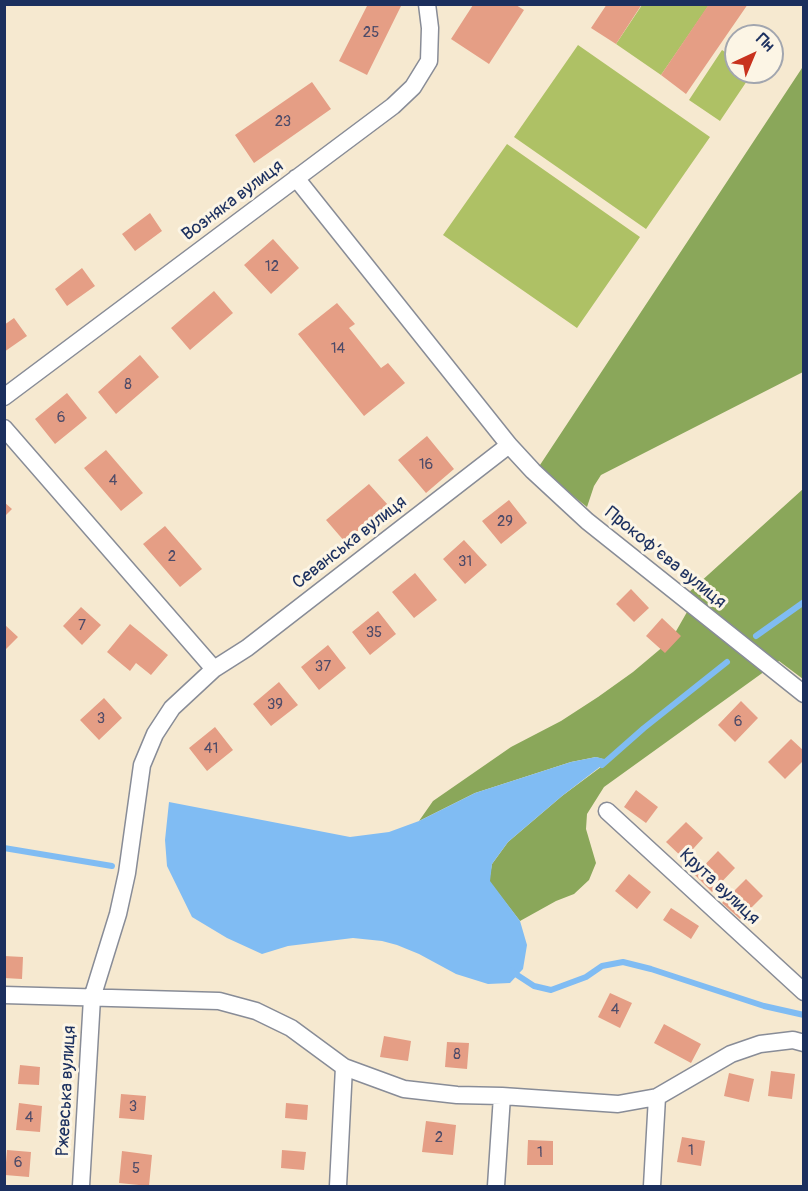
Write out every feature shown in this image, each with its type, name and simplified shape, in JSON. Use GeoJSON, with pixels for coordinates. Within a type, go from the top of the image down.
{"type":"FeatureCollection","features":[{"type":"Feature","properties":{"kind":"street","name":"Возняка вулиця"},"geometry":{"type":"LineString","coordinates":[[4,397],[393,106],[413,87],[429,61],[430,28],[427,4]]}},
{"type":"Feature","properties":{"kind":"street","name":"Прокоф’єва вулиця"},"geometry":{"type":"LineString","coordinates":[[296,178],[509,445],[557,495],[804,693]]}},
{"type":"Feature","properties":{"kind":"street"},"geometry":{"type":"LineString","coordinates":[[4,428],[214,669]]}},
{"type":"Feature","properties":{"kind":"street","name":"Севанська вулиця"},"geometry":{"type":"LineString","coordinates":[[92,998],[118,914],[127,873],[142,765],[155,734],[172,708],[214,669],[247,648],[509,445]]}},
{"type":"Feature","properties":{"kind":"street","name":"Крута вулиця"},"geometry":{"type":"LineString","coordinates":[[607,811],[804,992]]}},
{"type":"Feature","properties":{"kind":"street"},"geometry":{"type":"LineString","coordinates":[[4,995],[219,1001],[256,1011],[291,1028],[344,1067],[404,1089],[457,1095],[618,1104],[657,1097],[731,1054],[760,1044],[793,1040],[804,1043]]}},
{"type":"Feature","properties":{"kind":"street","name":"Ржевська вулиця"},"geometry":{"type":"LineString","coordinates":[[81,1186],[92,998]]}},
{"type":"Feature","properties":{"kind":"street"},"geometry":{"type":"LineString","coordinates":[[338,1186],[344,1067]]}},
{"type":"Feature","properties":{"kind":"street"},"geometry":{"type":"LineString","coordinates":[[496,1186],[502,1096]]}},
{"type":"Feature","properties":{"kind":"street"},"geometry":{"type":"LineString","coordinates":[[652,1186],[657,1097]]}},
{"type":"Feature","properties":{"kind":"green space"},"geometry":{"type":"Polygon","coordinates":[[[642,5],[709,5],[661,75],[616,44],[642,5]]]}},
{"type":"Feature","properties":{"kind":"green space"},"geometry":{"type":"Polygon","coordinates":[[[578,45],[710,137],[646,229],[514,137],[578,45]]]}},
{"type":"Feature","properties":{"kind":"green space"},"geometry":{"type":"Polygon","coordinates":[[[722,50],[724,51],[724,84],[745,84],[720,121],[689,100],[722,50]]]}},
{"type":"Feature","properties":{"kind":"green space"},"geometry":{"type":"Polygon","coordinates":[[[803,59],[803,372],[601,475],[594,486],[587,507],[538,468],[802,68],[803,59]]]}},
{"type":"Feature","properties":{"kind":"green space"},"geometry":{"type":"Polygon","coordinates":[[[507,144],[640,237],[577,328],[443,235],[507,144]]]}},
{"type":"Feature","properties":{"kind":"green space"},"geometry":{"type":"Polygon","coordinates":[[[803,489],[803,679],[779,661],[604,787],[587,814],[586,829],[596,863],[589,880],[574,894],[520,921],[489,881],[492,864],[508,842],[562,796],[609,761],[596,757],[571,762],[475,793],[419,821],[433,801],[511,747],[561,721],[598,697],[633,672],[671,640],[687,612],[688,593],[803,489]]]}},
{"type":"Feature","properties":{"kind":"water"},"geometry":{"type":"Polygon","coordinates":[[[596,757],[609,760],[508,842],[492,864],[490,881],[520,921],[527,945],[523,969],[510,983],[488,984],[456,974],[419,954],[382,941],[353,938],[288,946],[262,954],[227,938],[192,917],[167,866],[165,840],[169,802],[350,837],[389,832],[419,821],[475,793],[571,762],[596,757]]]}},
{"type":"Feature","properties":{"kind":"building"},"geometry":{"type":"Polygon","coordinates":[[[368,4],[402,4],[367,75],[339,61],[368,4]]]}},
{"type":"Feature","properties":{"kind":"building"},"geometry":{"type":"Polygon","coordinates":[[[607,4],[642,4],[616,44],[591,28],[607,4]]]}},
{"type":"Feature","properties":{"kind":"building"},"geometry":{"type":"Polygon","coordinates":[[[709,4],[748,4],[734,24],[724,24],[724,39],[686,94],[661,75],[709,4]]]}},
{"type":"Feature","properties":{"kind":"building"},"geometry":{"type":"Polygon","coordinates":[[[473,5],[516,5],[524,10],[489,64],[451,39],[473,5]]]}},
{"type":"Feature","properties":{"kind":"building"},"geometry":{"type":"Polygon","coordinates":[[[312,82],[331,109],[254,163],[235,135],[312,82]]]}},
{"type":"Feature","properties":{"kind":"building"},"geometry":{"type":"Polygon","coordinates":[[[150,213],[162,231],[135,251],[122,234],[150,213]]]}},
{"type":"Feature","properties":{"kind":"building"},"geometry":{"type":"Polygon","coordinates":[[[273,239],[299,268],[271,294],[244,265],[273,239]]]}},
{"type":"Feature","properties":{"kind":"building"},"geometry":{"type":"Polygon","coordinates":[[[82,268],[95,286],[67,306],[55,289],[82,268]]]}},
{"type":"Feature","properties":{"kind":"building"},"geometry":{"type":"Polygon","coordinates":[[[214,291],[233,313],[190,350],[171,328],[214,291]]]}},
{"type":"Feature","properties":{"kind":"building"},"geometry":{"type":"Polygon","coordinates":[[[337,303],[355,324],[349,328],[381,368],[388,363],[405,383],[364,416],[298,334],[337,303]]]}},
{"type":"Feature","properties":{"kind":"building"},"geometry":{"type":"Polygon","coordinates":[[[14,318],[27,336],[4,352],[4,325],[14,318]]]}},
{"type":"Feature","properties":{"kind":"building"},"geometry":{"type":"Polygon","coordinates":[[[140,355],[159,377],[116,414],[98,392],[140,355]]]}},
{"type":"Feature","properties":{"kind":"building"},"geometry":{"type":"Polygon","coordinates":[[[67,393],[87,418],[55,444],[35,419],[67,393]]]}},
{"type":"Feature","properties":{"kind":"building"},"geometry":{"type":"Polygon","coordinates":[[[427,436],[454,469],[426,493],[398,460],[427,436]]]}},
{"type":"Feature","properties":{"kind":"building"},"geometry":{"type":"Polygon","coordinates":[[[106,450],[143,493],[121,511],[84,468],[106,450]]]}},
{"type":"Feature","properties":{"kind":"building"},"geometry":{"type":"Polygon","coordinates":[[[369,484],[388,505],[345,542],[326,520],[369,484]]]}},
{"type":"Feature","properties":{"kind":"building"},"geometry":{"type":"Polygon","coordinates":[[[509,500],[527,523],[501,544],[482,521],[509,500]]]}},
{"type":"Feature","properties":{"kind":"building"},"geometry":{"type":"Polygon","coordinates":[[[4,502],[12,509],[4,517],[4,502]]]}},
{"type":"Feature","properties":{"kind":"building"},"geometry":{"type":"Polygon","coordinates":[[[165,526],[202,569],[180,587],[143,544],[165,526]]]}},
{"type":"Feature","properties":{"kind":"building"},"geometry":{"type":"Polygon","coordinates":[[[464,540],[487,565],[465,584],[443,559],[464,540]]]}},
{"type":"Feature","properties":{"kind":"building"},"geometry":{"type":"Polygon","coordinates":[[[415,573],[437,600],[414,618],[392,592],[415,573]]]}},
{"type":"Feature","properties":{"kind":"building"},"geometry":{"type":"Polygon","coordinates":[[[631,589],[649,608],[634,622],[616,604],[631,589]]]}},
{"type":"Feature","properties":{"kind":"building"},"geometry":{"type":"Polygon","coordinates":[[[81,607],[101,625],[82,645],[63,626],[81,607]]]}},
{"type":"Feature","properties":{"kind":"building"},"geometry":{"type":"Polygon","coordinates":[[[378,611],[396,634],[370,655],[352,632],[378,611]]]}},
{"type":"Feature","properties":{"kind":"building"},"geometry":{"type":"Polygon","coordinates":[[[662,618],[681,636],[665,653],[646,636],[662,618]]]}},
{"type":"Feature","properties":{"kind":"building"},"geometry":{"type":"Polygon","coordinates":[[[4,624],[18,637],[4,651],[4,624]]]}},
{"type":"Feature","properties":{"kind":"building"},"geometry":{"type":"Polygon","coordinates":[[[130,624],[168,655],[151,675],[136,663],[130,671],[107,652],[130,624]]]}},
{"type":"Feature","properties":{"kind":"building"},"geometry":{"type":"Polygon","coordinates":[[[328,645],[346,668],[319,690],[301,667],[328,645]]]}},
{"type":"Feature","properties":{"kind":"building"},"geometry":{"type":"Polygon","coordinates":[[[279,682],[298,705],[271,726],[253,704],[279,682]]]}},
{"type":"Feature","properties":{"kind":"building"},"geometry":{"type":"Polygon","coordinates":[[[104,698],[122,718],[99,740],[80,720],[104,698]]]}},
{"type":"Feature","properties":{"kind":"building"},"geometry":{"type":"Polygon","coordinates":[[[741,701],[758,718],[735,742],[718,725],[741,701]]]}},
{"type":"Feature","properties":{"kind":"building"},"geometry":{"type":"Polygon","coordinates":[[[215,727],[233,750],[207,771],[189,748],[215,727]]]}},
{"type":"Feature","properties":{"kind":"building"},"geometry":{"type":"Polygon","coordinates":[[[791,739],[804,751],[804,760],[785,779],[768,762],[791,739]]]}},
{"type":"Feature","properties":{"kind":"building"},"geometry":{"type":"Polygon","coordinates":[[[636,790],[658,807],[646,823],[624,807],[636,790]]]}},
{"type":"Feature","properties":{"kind":"building"},"geometry":{"type":"Polygon","coordinates":[[[686,822],[703,838],[684,859],[666,842],[686,822]]]}},
{"type":"Feature","properties":{"kind":"building"},"geometry":{"type":"Polygon","coordinates":[[[718,851],[735,868],[712,892],[695,875],[718,851]]]}},
{"type":"Feature","properties":{"kind":"building"},"geometry":{"type":"Polygon","coordinates":[[[629,874],[651,892],[637,909],[615,891],[629,874]]]}},
{"type":"Feature","properties":{"kind":"building"},"geometry":{"type":"Polygon","coordinates":[[[746,879],[763,896],[740,919],[722,903],[746,879]]]}},
{"type":"Feature","properties":{"kind":"building"},"geometry":{"type":"Polygon","coordinates":[[[671,908],[699,926],[691,939],[663,920],[671,908]]]}},
{"type":"Feature","properties":{"kind":"building"},"geometry":{"type":"Polygon","coordinates":[[[4,956],[23,957],[22,979],[4,978],[4,956]]]}},
{"type":"Feature","properties":{"kind":"building"},"geometry":{"type":"Polygon","coordinates":[[[610,993],[632,1003],[620,1028],[598,1017],[610,993]]]}},
{"type":"Feature","properties":{"kind":"building"},"geometry":{"type":"Polygon","coordinates":[[[664,1024],[701,1044],[691,1063],[654,1043],[664,1024]]]}},
{"type":"Feature","properties":{"kind":"building"},"geometry":{"type":"Polygon","coordinates":[[[384,1036],[411,1041],[408,1061],[380,1057],[384,1036]]]}},
{"type":"Feature","properties":{"kind":"building"},"geometry":{"type":"Polygon","coordinates":[[[447,1042],[469,1043],[467,1069],[445,1067],[447,1042]]]}},
{"type":"Feature","properties":{"kind":"building"},"geometry":{"type":"Polygon","coordinates":[[[20,1065],[40,1067],[39,1085],[18,1084],[20,1065]]]}},
{"type":"Feature","properties":{"kind":"building"},"geometry":{"type":"Polygon","coordinates":[[[771,1071],[795,1074],[792,1099],[768,1096],[771,1071]]]}},
{"type":"Feature","properties":{"kind":"building"},"geometry":{"type":"Polygon","coordinates":[[[729,1073],[754,1079],[749,1102],[724,1096],[729,1073]]]}},
{"type":"Feature","properties":{"kind":"building"},"geometry":{"type":"Polygon","coordinates":[[[121,1094],[146,1096],[144,1120],[119,1118],[121,1094]]]}},
{"type":"Feature","properties":{"kind":"building"},"geometry":{"type":"Polygon","coordinates":[[[19,1103],[42,1106],[40,1132],[16,1130],[19,1103]]]}},
{"type":"Feature","properties":{"kind":"building"},"geometry":{"type":"Polygon","coordinates":[[[286,1103],[308,1105],[307,1120],[285,1118],[286,1103]]]}},
{"type":"Feature","properties":{"kind":"building"},"geometry":{"type":"Polygon","coordinates":[[[426,1121],[456,1125],[453,1155],[422,1152],[426,1121]]]}},
{"type":"Feature","properties":{"kind":"building"},"geometry":{"type":"Polygon","coordinates":[[[682,1137],[705,1141],[701,1166],[677,1162],[682,1137]]]}},
{"type":"Feature","properties":{"kind":"building"},"geometry":{"type":"Polygon","coordinates":[[[528,1140],[553,1141],[553,1165],[527,1165],[528,1140]]]}},
{"type":"Feature","properties":{"kind":"building"},"geometry":{"type":"Polygon","coordinates":[[[7,1150],[31,1152],[29,1177],[5,1175],[7,1150]]]}},
{"type":"Feature","properties":{"kind":"building"},"geometry":{"type":"Polygon","coordinates":[[[282,1150],[306,1152],[304,1170],[281,1168],[282,1150]]]}},
{"type":"Feature","properties":{"kind":"building"},"geometry":{"type":"Polygon","coordinates":[[[122,1151],[152,1155],[149,1186],[119,1183],[122,1151]]]}},
{"type":"Feature","properties":{"kind":"waterway"},"geometry":{"type":"LineString","coordinates":[[756,636],[804,602]]}},
{"type":"Feature","properties":{"kind":"waterway"},"geometry":{"type":"LineString","coordinates":[[602,765],[644,728],[727,662]]}},
{"type":"Feature","properties":{"kind":"waterway"},"geometry":{"type":"LineString","coordinates":[[4,848],[112,866]]}},
{"type":"Feature","properties":{"kind":"waterway"},"geometry":{"type":"LineString","coordinates":[[511,971],[534,986],[551,990],[586,977],[602,966],[623,962],[764,1006],[804,1015]]}}]}
